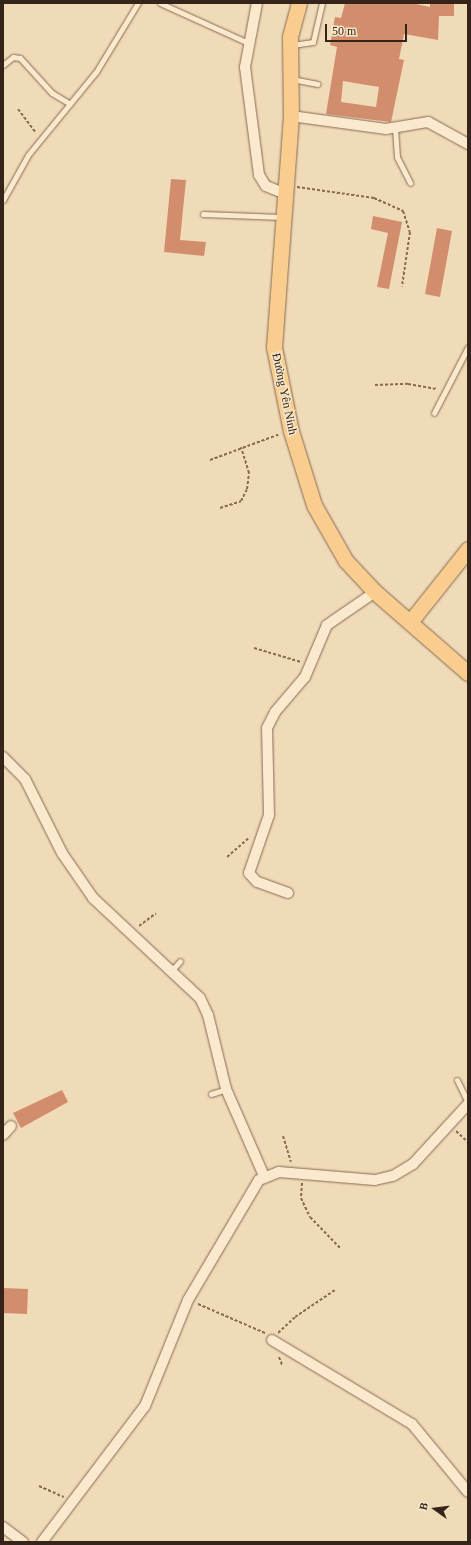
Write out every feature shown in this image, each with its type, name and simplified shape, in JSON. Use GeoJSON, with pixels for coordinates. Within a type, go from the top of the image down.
{"type":"FeatureCollection","features":[{"type":"Feature","properties":{"kind":"main road","name":"Đường Yên Ninh"},"geometry":{"type":"LineString","coordinates":[[299,3],[289,45],[290,116],[281,217],[274,346],[291,431],[301,471],[327,532],[346,561],[375,592],[468,673]]}},
{"type":"Feature","properties":{"kind":"main road"},"geometry":{"type":"LineString","coordinates":[[410,622],[468,549]]}},
{"type":"Feature","properties":{"kind":"street"},"geometry":{"type":"LineString","coordinates":[[257,3],[248,43],[245,67],[259,175],[266,186],[284,189]]}},
{"type":"Feature","properties":{"kind":"street"},"geometry":{"type":"LineString","coordinates":[[290,116],[395,128],[417,122],[433,123],[468,144]]}},
{"type":"Feature","properties":{"kind":"street"},"geometry":{"type":"LineString","coordinates":[[288,893],[257,882],[249,873],[269,815],[267,728],[275,712],[301,683],[310,666],[327,625],[375,592]]}},
{"type":"Feature","properties":{"kind":"street"},"geometry":{"type":"LineString","coordinates":[[3,757],[25,778],[62,853],[83,885],[130,933],[195,991],[205,1006],[226,1089],[264,1176]]}},
{"type":"Feature","properties":{"kind":"street"},"geometry":{"type":"LineString","coordinates":[[42,1542],[145,1406],[188,1300],[264,1176],[274,1172],[375,1180],[393,1176],[413,1164],[468,1104]]}},
{"type":"Feature","properties":{"kind":"street"},"geometry":{"type":"LineString","coordinates":[[3,1135],[11,1126]]}},
{"type":"Feature","properties":{"kind":"street"},"geometry":{"type":"LineString","coordinates":[[272,1340],[412,1424],[468,1492]]}},
{"type":"Feature","properties":{"kind":"street"},"geometry":{"type":"LineString","coordinates":[[3,1527],[23,1542]]}},
{"type":"Feature","properties":{"kind":"lane"},"geometry":{"type":"LineString","coordinates":[[3,200],[40,139],[96,72],[138,3]]}},
{"type":"Feature","properties":{"kind":"lane"},"geometry":{"type":"LineString","coordinates":[[160,3],[248,43]]}},
{"type":"Feature","properties":{"kind":"lane"},"geometry":{"type":"LineString","coordinates":[[289,45],[312,42],[322,3]]}},
{"type":"Feature","properties":{"kind":"lane"},"geometry":{"type":"LineString","coordinates":[[3,65],[13,57],[20,58],[52,93],[70,104]]}},
{"type":"Feature","properties":{"kind":"lane"},"geometry":{"type":"LineString","coordinates":[[289,79],[318,84]]}},
{"type":"Feature","properties":{"kind":"lane"},"geometry":{"type":"LineString","coordinates":[[395,128],[397,156],[410,183]]}},
{"type":"Feature","properties":{"kind":"lane"},"geometry":{"type":"LineString","coordinates":[[203,214],[281,217]]}},
{"type":"Feature","properties":{"kind":"lane"},"geometry":{"type":"LineString","coordinates":[[434,413],[468,347]]}},
{"type":"Feature","properties":{"kind":"lane"},"geometry":{"type":"LineString","coordinates":[[172,970],[180,961]]}},
{"type":"Feature","properties":{"kind":"lane"},"geometry":{"type":"LineString","coordinates":[[457,1080],[468,1104]]}},
{"type":"Feature","properties":{"kind":"lane"},"geometry":{"type":"LineString","coordinates":[[211,1094],[226,1089]]}},
{"type":"Feature","properties":{"kind":"path"},"geometry":{"type":"LineString","coordinates":[[18,109],[40,139]]}},
{"type":"Feature","properties":{"kind":"path"},"geometry":{"type":"LineString","coordinates":[[284,189],[374,198],[403,211],[410,232],[402,286]]}},
{"type":"Feature","properties":{"kind":"path"},"geometry":{"type":"LineString","coordinates":[[375,385],[408,384],[445,391]]}},
{"type":"Feature","properties":{"kind":"path"},"geometry":{"type":"LineString","coordinates":[[210,460],[242,447],[291,431]]}},
{"type":"Feature","properties":{"kind":"path"},"geometry":{"type":"LineString","coordinates":[[220,508],[241,501],[247,490],[249,473],[242,447]]}},
{"type":"Feature","properties":{"kind":"path"},"geometry":{"type":"LineString","coordinates":[[254,648],[310,666]]}},
{"type":"Feature","properties":{"kind":"path"},"geometry":{"type":"LineString","coordinates":[[130,933],[156,913]]}},
{"type":"Feature","properties":{"kind":"path"},"geometry":{"type":"LineString","coordinates":[[450,1124],[468,1142]]}},
{"type":"Feature","properties":{"kind":"path"},"geometry":{"type":"LineString","coordinates":[[283,1136],[299,1173],[304,1205],[318,1227],[341,1249]]}},
{"type":"Feature","properties":{"kind":"path"},"geometry":{"type":"LineString","coordinates":[[272,1340],[295,1317],[335,1290]]}},
{"type":"Feature","properties":{"kind":"path"},"geometry":{"type":"LineString","coordinates":[[188,1300],[258,1328],[272,1340],[282,1365]]}},
{"type":"Feature","properties":{"kind":"path"},"geometry":{"type":"LineString","coordinates":[[39,1486],[73,1501]]}},
{"type":"Feature","properties":{"kind":"building"},"geometry":{"type":"Polygon","coordinates":[[[345,3],[411,3],[430,7],[430,3],[454,3],[454,16],[439,16],[438,40],[404,34],[399,59],[404,60],[391,122],[326,114],[337,47],[330,45],[335,17],[341,18],[345,3]],[[343,81],[341,102],[376,107],[379,87],[343,81]]]}},
{"type":"Feature","properties":{"kind":"building"},"geometry":{"type":"Polygon","coordinates":[[[171,179],[186,180],[180,240],[206,242],[204,256],[164,252],[171,179]]]}},
{"type":"Feature","properties":{"kind":"building"},"geometry":{"type":"Polygon","coordinates":[[[373,216],[402,222],[389,289],[377,287],[388,233],[371,229],[373,216]]]}},
{"type":"Feature","properties":{"kind":"building"},"geometry":{"type":"Polygon","coordinates":[[[437,228],[452,231],[440,297],[425,294],[437,228]]]}},
{"type":"Feature","properties":{"kind":"building"},"geometry":{"type":"Polygon","coordinates":[[[62,1090],[68,1102],[21,1128],[13,1113],[62,1090]]]}},
{"type":"Feature","properties":{"kind":"building"},"geometry":{"type":"Polygon","coordinates":[[[3,1288],[28,1289],[27,1314],[3,1313],[3,1288]]]}}]}
